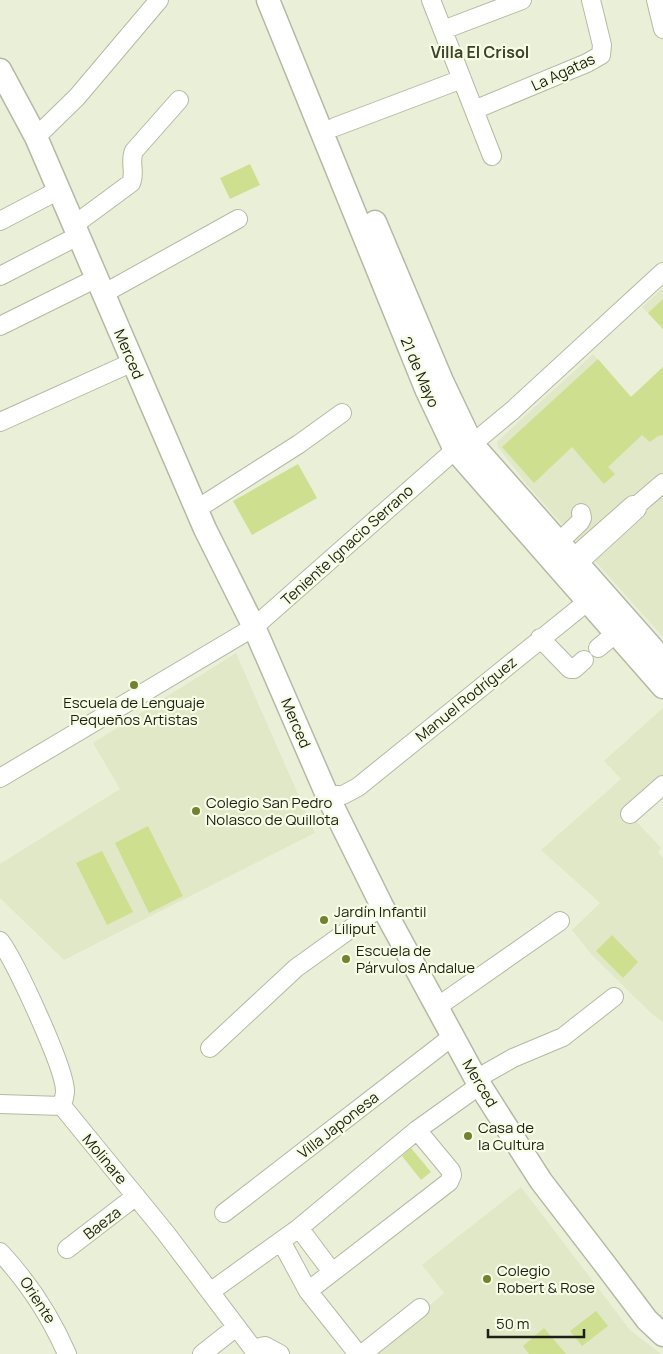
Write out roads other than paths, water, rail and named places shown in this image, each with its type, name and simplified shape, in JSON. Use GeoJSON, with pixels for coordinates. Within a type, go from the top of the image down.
{"type":"FeatureCollection","features":[{"type":"Feature","properties":{"kind":"main road","name":"21 de Mayo"},"geometry":{"type":"LineString","coordinates":[[268,0],[427,391],[463,447],[594,596],[663,660]]}},
{"type":"Feature","properties":{"kind":"main road","name":"21 de Mayo"},"geometry":{"type":"LineString","coordinates":[[281,0],[442,381],[463,447],[570,555],[594,596],[606,641],[663,687]]}},
{"type":"Feature","properties":{"kind":"main road","name":"Merced"},"geometry":{"type":"LineString","coordinates":[[0,70],[36,137],[197,509],[254,627],[326,795],[382,906],[478,1082],[542,1181],[625,1291],[663,1336]]}},
{"type":"Feature","properties":{"kind":"street"},"geometry":{"type":"LineString","coordinates":[[36,137],[77,97],[159,0]]}},
{"type":"Feature","properties":{"kind":"street"},"geometry":{"type":"LineString","coordinates":[[431,0],[492,156]]}},
{"type":"Feature","properties":{"kind":"street"},"geometry":{"type":"LineString","coordinates":[[443,30],[522,0]]}},
{"type":"Feature","properties":{"kind":"street","name":"La Agatas"},"geometry":{"type":"LineString","coordinates":[[474,110],[587,64],[600,56],[602,45],[591,0]]}},
{"type":"Feature","properties":{"kind":"street"},"geometry":{"type":"LineString","coordinates":[[656,0],[663,29]]}},
{"type":"Feature","properties":{"kind":"street"},"geometry":{"type":"LineString","coordinates":[[335,127],[462,79]]}},
{"type":"Feature","properties":{"kind":"street"},"geometry":{"type":"LineString","coordinates":[[0,276],[76,230],[131,182],[134,177],[131,159],[134,151],[179,100]]}},
{"type":"Feature","properties":{"kind":"street"},"geometry":{"type":"LineString","coordinates":[[0,221],[59,190]]}},
{"type":"Feature","properties":{"kind":"street"},"geometry":{"type":"LineString","coordinates":[[0,326],[100,286],[238,219]]}},
{"type":"Feature","properties":{"kind":"street","name":"Teniente Ignacio Serrano"},"geometry":{"type":"LineString","coordinates":[[0,778],[254,627],[463,447],[513,410],[663,272]]}},
{"type":"Feature","properties":{"kind":"street"},"geometry":{"type":"LineString","coordinates":[[0,422],[133,362]]}},
{"type":"Feature","properties":{"kind":"street"},"geometry":{"type":"LineString","coordinates":[[197,509],[299,444],[342,413]]}},
{"type":"Feature","properties":{"kind":"street"},"geometry":{"type":"LineString","coordinates":[[570,555],[635,507],[663,483]]}},
{"type":"Feature","properties":{"kind":"street"},"geometry":{"type":"LineString","coordinates":[[570,555],[582,518],[581,513]]}},
{"type":"Feature","properties":{"kind":"street","name":"Manuel Rodríguez"},"geometry":{"type":"LineString","coordinates":[[326,795],[343,795],[358,787],[594,596]]}},
{"type":"Feature","properties":{"kind":"street"},"geometry":{"type":"LineString","coordinates":[[540,638],[570,669],[574,669],[584,660]]}},
{"type":"Feature","properties":{"kind":"street"},"geometry":{"type":"LineString","coordinates":[[630,814],[663,785]]}},
{"type":"Feature","properties":{"kind":"street"},"geometry":{"type":"LineString","coordinates":[[210,1048],[296,968],[382,906]]}},
{"type":"Feature","properties":{"kind":"street"},"geometry":{"type":"LineString","coordinates":[[437,1006],[560,922]]}},
{"type":"Feature","properties":{"kind":"street"},"geometry":{"type":"LineString","coordinates":[[0,941],[28,993],[54,1055],[65,1090],[62,1106],[0,1104]]}},
{"type":"Feature","properties":{"kind":"street"},"geometry":{"type":"LineString","coordinates":[[210,1292],[299,1228],[478,1082],[512,1058],[563,1037],[614,997]]}},
{"type":"Feature","properties":{"kind":"street","name":"Villa Japonesa"},"geometry":{"type":"LineString","coordinates":[[224,1214],[453,1036]]}},
{"type":"Feature","properties":{"kind":"street","name":"Molinare"},"geometry":{"type":"LineString","coordinates":[[62,1106],[136,1196],[210,1292],[235,1328],[255,1351]]}},
{"type":"Feature","properties":{"kind":"street"},"geometry":{"type":"LineString","coordinates":[[308,1291],[449,1182],[452,1175],[451,1171],[417,1130]]}},
{"type":"Feature","properties":{"kind":"street","name":"Baeza"},"geometry":{"type":"LineString","coordinates":[[67,1250],[136,1196]]}},
{"type":"Feature","properties":{"kind":"street"},"geometry":{"type":"LineString","coordinates":[[299,1228],[332,1272]]}},
{"type":"Feature","properties":{"kind":"street"},"geometry":{"type":"LineString","coordinates":[[281,1241],[308,1291],[358,1354]]}},
{"type":"Feature","properties":{"kind":"street","name":"Oriente"},"geometry":{"type":"LineString","coordinates":[[0,1252],[26,1280],[57,1331],[67,1354]]}},
{"type":"Feature","properties":{"kind":"street"},"geometry":{"type":"LineString","coordinates":[[362,1354],[420,1308]]}},
{"type":"Feature","properties":{"kind":"street"},"geometry":{"type":"LineString","coordinates":[[202,1354],[235,1328]]}},
{"type":"Feature","properties":{"kind":"street"},"geometry":{"type":"LineString","coordinates":[[255,1351],[264,1346],[280,1354]]}},
{"type":"Feature","properties":{"kind":"place","name":"Escuela de Lenguaje Pequeños Artistas"},"geometry":{"type":"Point","coordinates":[134,685]}},
{"type":"Feature","properties":{"kind":"place","name":"Colegio San Pedro Nolasco de Quillota"},"geometry":{"type":"Point","coordinates":[196,811]}},
{"type":"Feature","properties":{"kind":"place","name":"Jardín Infantil Liliput"},"geometry":{"type":"Point","coordinates":[324,920]}},
{"type":"Feature","properties":{"kind":"place","name":"Escuela de Párvulos Andalue"},"geometry":{"type":"Point","coordinates":[346,959]}},
{"type":"Feature","properties":{"kind":"place","name":"Casa de la Cultura"},"geometry":{"type":"Point","coordinates":[468,1136]}},
{"type":"Feature","properties":{"kind":"place","name":"Colegio Robert & Rose"},"geometry":{"type":"Point","coordinates":[487,1279]}},
{"type":"Feature","properties":{"kind":"district","name":"Villa El Crisol"},"geometry":{"type":"Point","coordinates":[480,52]}}]}
